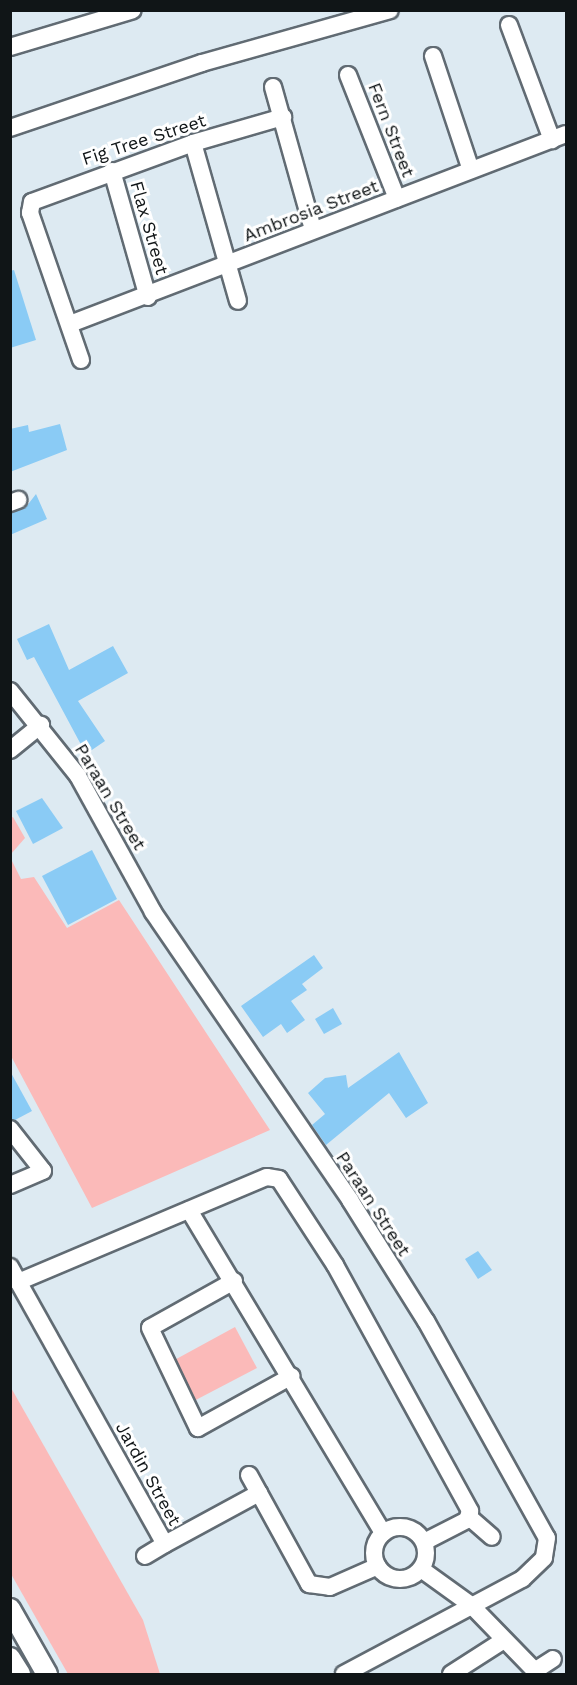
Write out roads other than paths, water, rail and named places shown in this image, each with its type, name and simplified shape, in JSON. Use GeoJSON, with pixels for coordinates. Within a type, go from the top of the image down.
{"type":"FeatureCollection","features":[{"type":"Feature","properties":{"kind":"street"},"geometry":{"type":"LineString","coordinates":[[10,47],[133,10]]}},
{"type":"Feature","properties":{"kind":"street"},"geometry":{"type":"LineString","coordinates":[[10,128],[202,63],[358,15],[390,10]]}},
{"type":"Feature","properties":{"kind":"street"},"geometry":{"type":"LineString","coordinates":[[509,25],[559,137]]}},
{"type":"Feature","properties":{"kind":"street"},"geometry":{"type":"LineString","coordinates":[[433,56],[471,170]]}},
{"type":"Feature","properties":{"kind":"street","name":"Fern Street"},"geometry":{"type":"LineString","coordinates":[[348,75],[397,199]]}},
{"type":"Feature","properties":{"kind":"street"},"geometry":{"type":"LineString","coordinates":[[273,87],[314,229]]}},
{"type":"Feature","properties":{"kind":"street","name":"Fig Tree Street"},"geometry":{"type":"LineString","coordinates":[[70,324],[30,213],[32,202],[41,195],[193,143],[283,117]]}},
{"type":"Feature","properties":{"kind":"street","name":"Ambrosia Street"},"geometry":{"type":"LineString","coordinates":[[70,324],[148,297],[314,229],[559,137]]}},
{"type":"Feature","properties":{"kind":"street"},"geometry":{"type":"LineString","coordinates":[[193,143],[225,266],[238,301]]}},
{"type":"Feature","properties":{"kind":"street","name":"Flax Street"},"geometry":{"type":"LineString","coordinates":[[112,171],[148,297]]}},
{"type":"Feature","properties":{"kind":"street"},"geometry":{"type":"LineString","coordinates":[[70,324],[81,360]]}},
{"type":"Feature","properties":{"kind":"street","name":"Paraan Street"},"geometry":{"type":"LineString","coordinates":[[10,691],[41,725],[78,776],[153,912],[232,1034],[350,1200],[541,1520],[548,1549],[534,1571],[344,1674]]}},
{"type":"Feature","properties":{"kind":"street"},"geometry":{"type":"LineString","coordinates":[[10,750],[41,725]]}},
{"type":"Feature","properties":{"kind":"street"},"geometry":{"type":"LineString","coordinates":[[10,1129],[49,1168],[10,1185]]}},
{"type":"Feature","properties":{"kind":"street"},"geometry":{"type":"LineString","coordinates":[[14,1275],[189,1210],[267,1177],[279,1179],[335,1265],[469,1517],[492,1537]]}},
{"type":"Feature","properties":{"kind":"street"},"geometry":{"type":"LineString","coordinates":[[189,1210],[292,1376],[383,1533]]}},
{"type":"Feature","properties":{"kind":"street","name":"Jardin Street"},"geometry":{"type":"LineString","coordinates":[[14,1275],[165,1544],[259,1493]]}},
{"type":"Feature","properties":{"kind":"street"},"geometry":{"type":"LineString","coordinates":[[234,1281],[150,1329],[198,1428],[292,1376]]}},
{"type":"Feature","properties":{"kind":"street"},"geometry":{"type":"LineString","coordinates":[[249,1475],[309,1584],[330,1587],[378,1566]]}},
{"type":"Feature","properties":{"kind":"street"},"geometry":{"type":"LineString","coordinates":[[424,1542],[469,1517]]}},
{"type":"Feature","properties":{"kind":"street"},"geometry":{"type":"LineString","coordinates":[[378,1566],[375,1549],[383,1533],[406,1527],[424,1542]]}},
{"type":"Feature","properties":{"kind":"street"},"geometry":{"type":"LineString","coordinates":[[421,1569],[424,1542]]}},
{"type":"Feature","properties":{"kind":"street"},"geometry":{"type":"LineString","coordinates":[[145,1556],[165,1544]]}},
{"type":"Feature","properties":{"kind":"street"},"geometry":{"type":"LineString","coordinates":[[378,1566],[404,1579],[421,1569]]}},
{"type":"Feature","properties":{"kind":"street"},"geometry":{"type":"LineString","coordinates":[[421,1569],[471,1605],[537,1672],[553,1659]]}},
{"type":"Feature","properties":{"kind":"street"},"geometry":{"type":"LineString","coordinates":[[10,1609],[47,1674]]}},
{"type":"Feature","properties":{"kind":"street"},"geometry":{"type":"LineString","coordinates":[[451,1674],[504,1640]]}},
{"type":"Feature","properties":{"kind":"street"},"geometry":{"type":"LineString","coordinates":[[10,1658],[20,1674]]}}]}
